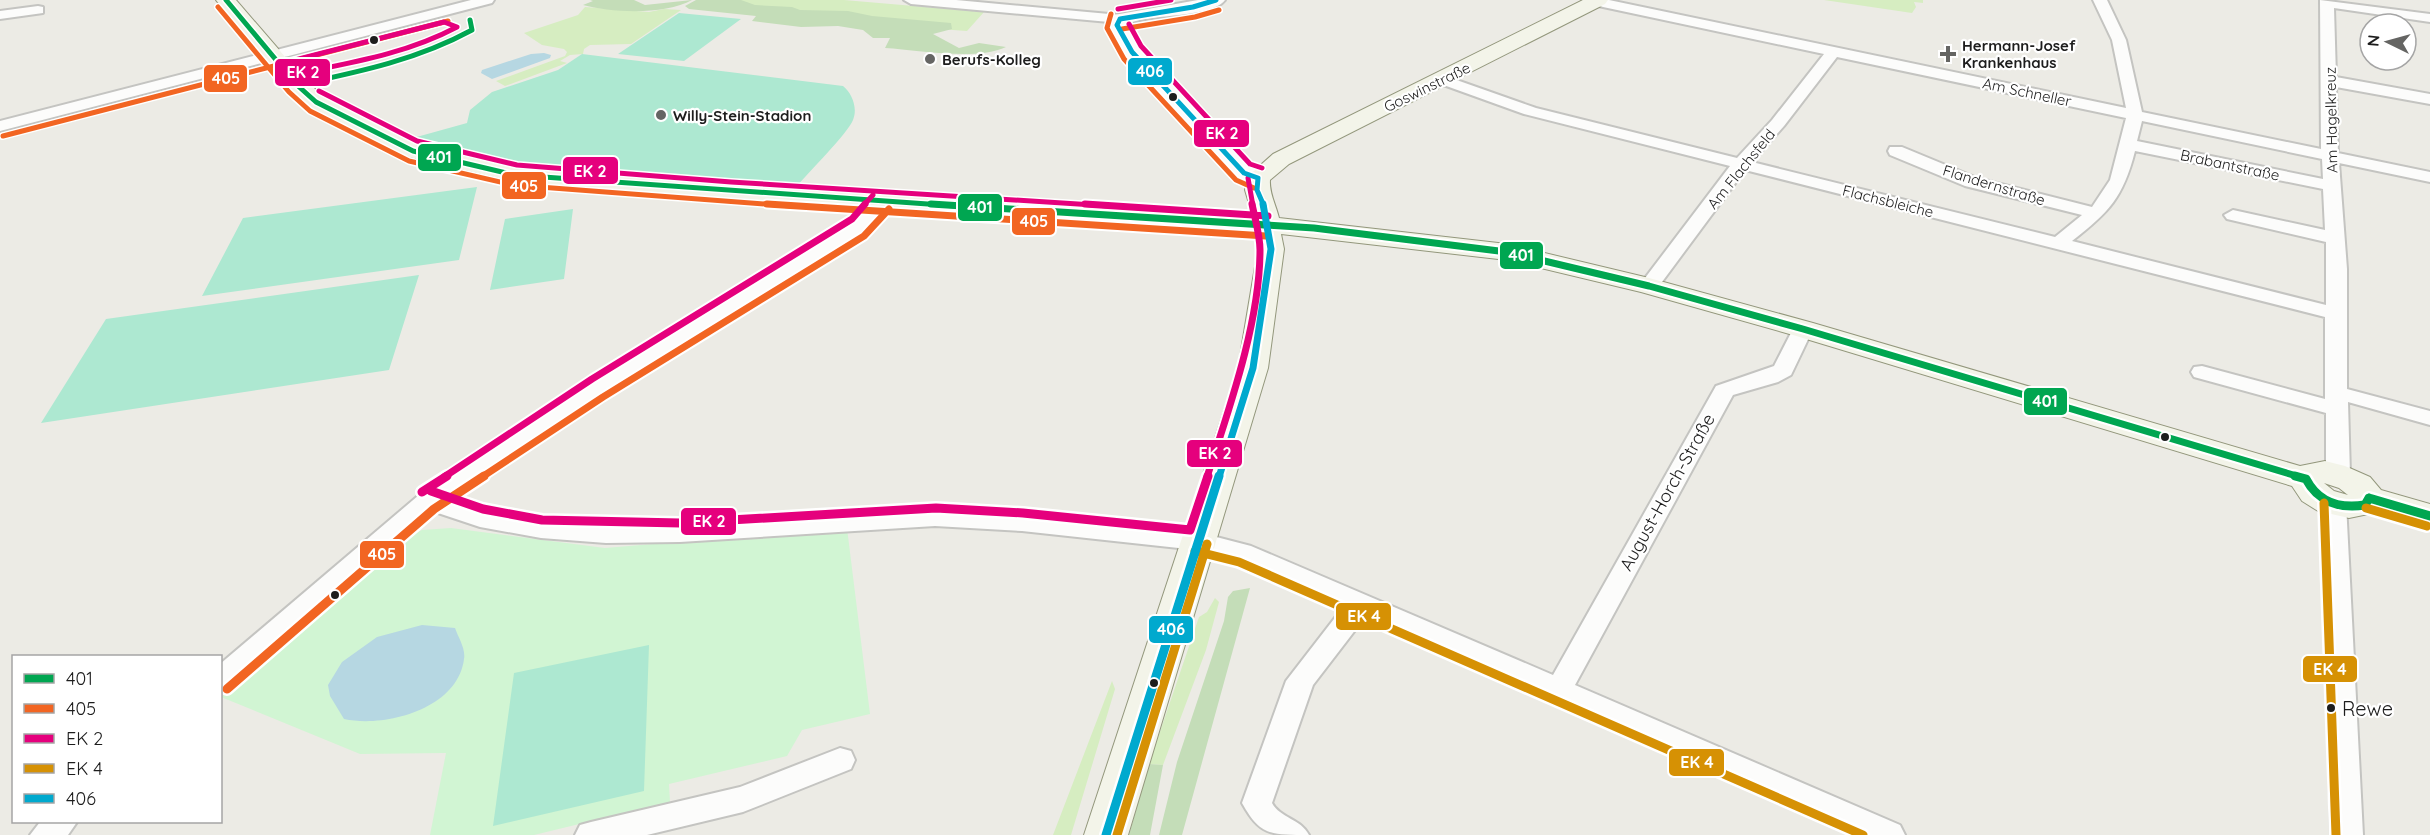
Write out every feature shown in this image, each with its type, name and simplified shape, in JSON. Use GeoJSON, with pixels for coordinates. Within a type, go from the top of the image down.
{"type":"FeatureCollection","features":[{"type":"Feature","properties":{"kind":"main road"},"geometry":{"type":"LineString","coordinates":[[226,0],[297,85],[316,102],[413,151],[515,175],[552,180],[1267,226],[1400,237],[1508,252],[1648,286],[1803,329],[2326,486],[2360,507],[2365,506],[2369,498],[2430,516]]}},
{"type":"Feature","properties":{"kind":"main road","name":"Goswinstraße"},"geometry":{"type":"LineString","coordinates":[[1258,178],[1281,159],[1443,80],[1594,0]]}},
{"type":"Feature","properties":{"kind":"main road"},"geometry":{"type":"LineString","coordinates":[[1106,835],[1253,368],[1269,271],[1270,249],[1263,202],[1257,190],[1258,178]]}},
{"type":"Feature","properties":{"kind":"street"},"geometry":{"type":"LineString","coordinates":[[0,126],[487,0]]}},
{"type":"Feature","properties":{"kind":"street"},"geometry":{"type":"LineString","coordinates":[[911,0],[1120,19],[1193,7],[1216,0]]}},
{"type":"Feature","properties":{"kind":"street"},"geometry":{"type":"LineString","coordinates":[[1109,0],[1120,19]]}},
{"type":"Feature","properties":{"kind":"street","name":"Am Schneller"},"geometry":{"type":"LineString","coordinates":[[1594,0],[2430,177]]}},
{"type":"Feature","properties":{"kind":"street"},"geometry":{"type":"LineString","coordinates":[[2059,243],[2100,210],[2119,180],[2135,115],[2119,40],[2100,0]]}},
{"type":"Feature","properties":{"kind":"street","name":"Am Hagelkreuz"},"geometry":{"type":"LineString","coordinates":[[2347,835],[2326,486],[2336,401],[2337,269],[2330,156],[2331,81],[2327,2],[2430,18]]}},
{"type":"Feature","properties":{"kind":"street"},"geometry":{"type":"LineString","coordinates":[[0,15],[38,10]]}},
{"type":"Feature","properties":{"kind":"street"},"geometry":{"type":"LineString","coordinates":[[1120,19],[1117,25],[1132,52],[1244,173],[1258,178]]}},
{"type":"Feature","properties":{"kind":"street","name":"Am Flachsfeld"},"geometry":{"type":"LineString","coordinates":[[1648,286],[1740,165],[1807,87],[1833,52]]}},
{"type":"Feature","properties":{"kind":"street","name":"Flachsbleiche"},"geometry":{"type":"LineString","coordinates":[[1443,80],[1530,111],[2335,313]]}},
{"type":"Feature","properties":{"kind":"street"},"geometry":{"type":"LineString","coordinates":[[2331,81],[2430,99]]}},
{"type":"Feature","properties":{"kind":"street","name":"Brabantstraße"},"geometry":{"type":"LineString","coordinates":[[2127,144],[2332,186]]}},
{"type":"Feature","properties":{"kind":"street","name":"Flandernstraße"},"geometry":{"type":"LineString","coordinates":[[1896,151],[1971,182],[2094,213]]}},
{"type":"Feature","properties":{"kind":"street"},"geometry":{"type":"LineString","coordinates":[[222,679],[428,501],[597,388],[859,227],[881,202]]}},
{"type":"Feature","properties":{"kind":"street"},"geometry":{"type":"LineString","coordinates":[[2233,215],[2334,238]]}},
{"type":"Feature","properties":{"kind":"street","name":"August-Horch-Straße"},"geometry":{"type":"LineString","coordinates":[[1559,689],[1724,391],[1770,377],[1783,370],[1803,329]]}},
{"type":"Feature","properties":{"kind":"street"},"geometry":{"type":"LineString","coordinates":[[2202,372],[2336,401],[2430,418]]}},
{"type":"Feature","properties":{"kind":"street"},"geometry":{"type":"LineString","coordinates":[[428,501],[480,519],[541,530],[606,534],[680,533],[935,518],[1033,524],[1197,541],[1242,552],[1559,689],[1856,828],[1889,835]]}},
{"type":"Feature","properties":{"kind":"street"},"geometry":{"type":"LineString","coordinates":[[1293,835],[1264,818],[1257,803],[1300,681],[1361,603]]}},
{"type":"Feature","properties":{"kind":"street"},"geometry":{"type":"LineString","coordinates":[[591,835],[743,799],[840,760]]}},
{"type":"Feature","properties":{"kind":"street"},"geometry":{"type":"LineString","coordinates":[[46,835],[60,823]]}},
{"type":"Feature","properties":{"kind":"green space"},"geometry":{"type":"Polygon","coordinates":[[[590,0],[634,0],[645,5],[692,0],[668,8],[623,11],[583,5],[593,1],[590,0]]]}},
{"type":"Feature","properties":{"kind":"green space"},"geometry":{"type":"Polygon","coordinates":[[[696,0],[741,0],[755,5],[792,7],[800,10],[848,11],[872,16],[951,23],[952,29],[933,34],[959,48],[979,43],[1006,47],[994,51],[964,54],[885,48],[890,38],[873,38],[863,30],[838,26],[801,27],[752,21],[756,16],[689,9],[685,6],[696,0]]]}},
{"type":"Feature","properties":{"kind":"green space"},"geometry":{"type":"Polygon","coordinates":[[[699,0],[844,0],[984,12],[967,31],[910,27],[699,0]]]}},
{"type":"Feature","properties":{"kind":"green space"},"geometry":{"type":"Polygon","coordinates":[[[1824,0],[1923,0],[1923,3],[1914,2],[1916,7],[1912,13],[1824,0]]]}},
{"type":"Feature","properties":{"kind":"green space"},"geometry":{"type":"Polygon","coordinates":[[[585,7],[649,12],[664,9],[681,10],[631,44],[590,45],[584,49],[583,54],[570,55],[560,61],[567,63],[505,86],[496,81],[565,56],[567,52],[564,49],[542,45],[524,33],[578,15],[585,7]]]}},
{"type":"Feature","properties":{"kind":"green space"},"geometry":{"type":"Polygon","coordinates":[[[679,13],[741,19],[684,61],[618,54],[679,13]]]}},
{"type":"Feature","properties":{"kind":"green space","name":"Willy-Stein-Stadion"},"geometry":{"type":"Polygon","coordinates":[[[582,54],[843,86],[853,101],[855,111],[853,120],[844,134],[797,186],[555,170],[433,149],[413,138],[467,123],[470,110],[492,92],[558,70],[582,54]]]}},
{"type":"Feature","properties":{"kind":"green space"},"geometry":{"type":"Polygon","coordinates":[[[477,187],[459,260],[202,296],[243,218],[477,187]]]}},
{"type":"Feature","properties":{"kind":"green space"},"geometry":{"type":"Polygon","coordinates":[[[573,209],[564,279],[490,290],[505,219],[573,209]]]}},
{"type":"Feature","properties":{"kind":"green space"},"geometry":{"type":"Polygon","coordinates":[[[419,275],[389,370],[41,423],[106,319],[419,275]]]}},
{"type":"Feature","properties":{"kind":"green space"},"geometry":{"type":"Polygon","coordinates":[[[451,528],[605,548],[847,528],[870,714],[802,730],[787,756],[669,784],[670,802],[534,835],[430,835],[446,753],[360,754],[222,697],[395,542],[422,530],[451,528]]]}},
{"type":"Feature","properties":{"kind":"green space"},"geometry":{"type":"Polygon","coordinates":[[[1250,588],[1182,835],[1159,835],[1177,762],[1224,621],[1228,597],[1233,591],[1250,588]]]}},
{"type":"Feature","properties":{"kind":"green space"},"geometry":{"type":"Polygon","coordinates":[[[1215,598],[1219,602],[1206,650],[1163,765],[1149,764],[1199,617],[1207,612],[1215,598]]]}},
{"type":"Feature","properties":{"kind":"green space"},"geometry":{"type":"Polygon","coordinates":[[[649,645],[644,791],[493,826],[514,673],[649,645]]]}},
{"type":"Feature","properties":{"kind":"green space"},"geometry":{"type":"Polygon","coordinates":[[[1112,681],[1115,689],[1071,835],[1053,835],[1112,681]]]}},
{"type":"Feature","properties":{"kind":"green space"},"geometry":{"type":"Polygon","coordinates":[[[1149,764],[1163,765],[1150,835],[1129,835],[1149,764]]]}},
{"type":"Feature","properties":{"kind":"water"},"geometry":{"type":"Polygon","coordinates":[[[531,54],[551,55],[550,58],[492,79],[481,73],[482,70],[531,54]]]}},
{"type":"Feature","properties":{"kind":"water"},"geometry":{"type":"Polygon","coordinates":[[[422,625],[455,628],[461,643],[464,659],[459,676],[448,691],[417,711],[398,717],[361,721],[344,719],[330,696],[328,685],[342,662],[377,637],[422,625]]]}},
{"type":"Feature","properties":{"kind":"transit line","name":"401"},"geometry":{"type":"LineString","coordinates":[[226,0],[297,85],[316,102],[413,151],[515,175],[730,192],[1314,228],[1507,252],[1649,286],[1803,329],[2306,479]]}},
{"type":"Feature","properties":{"kind":"transit line"},"geometry":{"type":"LineString","coordinates":[[1118,9],[1171,0]]}},
{"type":"Feature","properties":{"kind":"transit line","name":"406"},"geometry":{"type":"LineString","coordinates":[[1120,19],[1193,7],[1216,0]]}},
{"type":"Feature","properties":{"kind":"transit line","name":"405"},"geometry":{"type":"LineString","coordinates":[[218,7],[289,92],[310,111],[409,161],[513,185],[729,202],[1266,236]]}},
{"type":"Feature","properties":{"kind":"transit line","name":"405"},"geometry":{"type":"LineString","coordinates":[[1122,29],[1195,17],[1219,10]]}},
{"type":"Feature","properties":{"kind":"transit line","name":"405"},"geometry":{"type":"LineString","coordinates":[[1111,14],[1107,28],[1124,59],[1236,180],[1254,188]]}},
{"type":"Feature","properties":{"kind":"transit line","name":"406"},"geometry":{"type":"LineString","coordinates":[[1120,19],[1117,25],[1132,52],[1244,173],[1258,178]]}},
{"type":"Feature","properties":{"kind":"transit line","name":"401"},"geometry":{"type":"LineString","coordinates":[[297,85],[387,65],[430,51],[472,30],[470,20]]}},
{"type":"Feature","properties":{"kind":"transit line","name":"405"},"geometry":{"type":"LineString","coordinates":[[3,136],[448,21]]}},
{"type":"Feature","properties":{"kind":"transit line"},"geometry":{"type":"LineString","coordinates":[[444,22],[457,27],[439,37],[401,51],[301,73],[291,61],[444,22]]}},
{"type":"Feature","properties":{"kind":"transit line"},"geometry":{"type":"LineString","coordinates":[[1129,24],[1141,46],[1250,164],[1262,168]]}},
{"type":"Feature","properties":{"kind":"transit line"},"geometry":{"type":"LineString","coordinates":[[319,91],[417,141],[517,165],[731,182],[1268,216]]}},
{"type":"Feature","properties":{"kind":"transit line"},"geometry":{"type":"LineString","coordinates":[[431,491],[483,509],[542,520],[680,523],[936,508],[1023,513],[1190,530],[1233,397],[1253,311],[1260,249],[1248,178]]}},
{"type":"Feature","properties":{"kind":"transit line","name":"406"},"geometry":{"type":"LineString","coordinates":[[1106,835],[1253,368],[1271,249],[1263,202],[1257,190],[1258,178]]}},
{"type":"Feature","properties":{"kind":"transit line"},"geometry":{"type":"LineString","coordinates":[[422,492],[592,379],[852,219],[873,195]]}},
{"type":"Feature","properties":{"kind":"transit line","name":"405"},"geometry":{"type":"LineString","coordinates":[[227,689],[434,509],[603,397],[864,236],[889,209]]}},
{"type":"Feature","properties":{"kind":"transit line","name":"401"},"geometry":{"type":"LineString","coordinates":[[2306,479],[2310,487],[2323,499],[2339,505],[2365,505],[2369,498]]}},
{"type":"Feature","properties":{"kind":"transit line","name":"401"},"geometry":{"type":"LineString","coordinates":[[2369,498],[2430,516]]}},
{"type":"Feature","properties":{"kind":"transit line"},"geometry":{"type":"LineString","coordinates":[[2324,503],[2336,835]]}},
{"type":"Feature","properties":{"kind":"transit line"},"geometry":{"type":"LineString","coordinates":[[2366,508],[2427,526]]}},
{"type":"Feature","properties":{"kind":"transit line"},"geometry":{"type":"LineString","coordinates":[[1117,835],[1207,544]]}},
{"type":"Feature","properties":{"kind":"transit line"},"geometry":{"type":"LineString","coordinates":[[1195,551],[1239,562],[1863,835]]}},
{"type":"Feature","properties":{"kind":"place","name":"Hermann-Josef Krankenhaus"},"geometry":{"type":"Point","coordinates":[1948,54]}},
{"type":"Feature","properties":{"kind":"place","name":"Berufs-Kolleg"},"geometry":{"type":"Point","coordinates":[930,59]}},
{"type":"Feature","properties":{"kind":"place","name":"Willy-Stein-Stadion"},"geometry":{"type":"Point","coordinates":[661,115]}},
{"type":"Feature","properties":{"kind":"place","name":"Rewe"},"geometry":{"type":"Point","coordinates":[2331,708]}}]}
